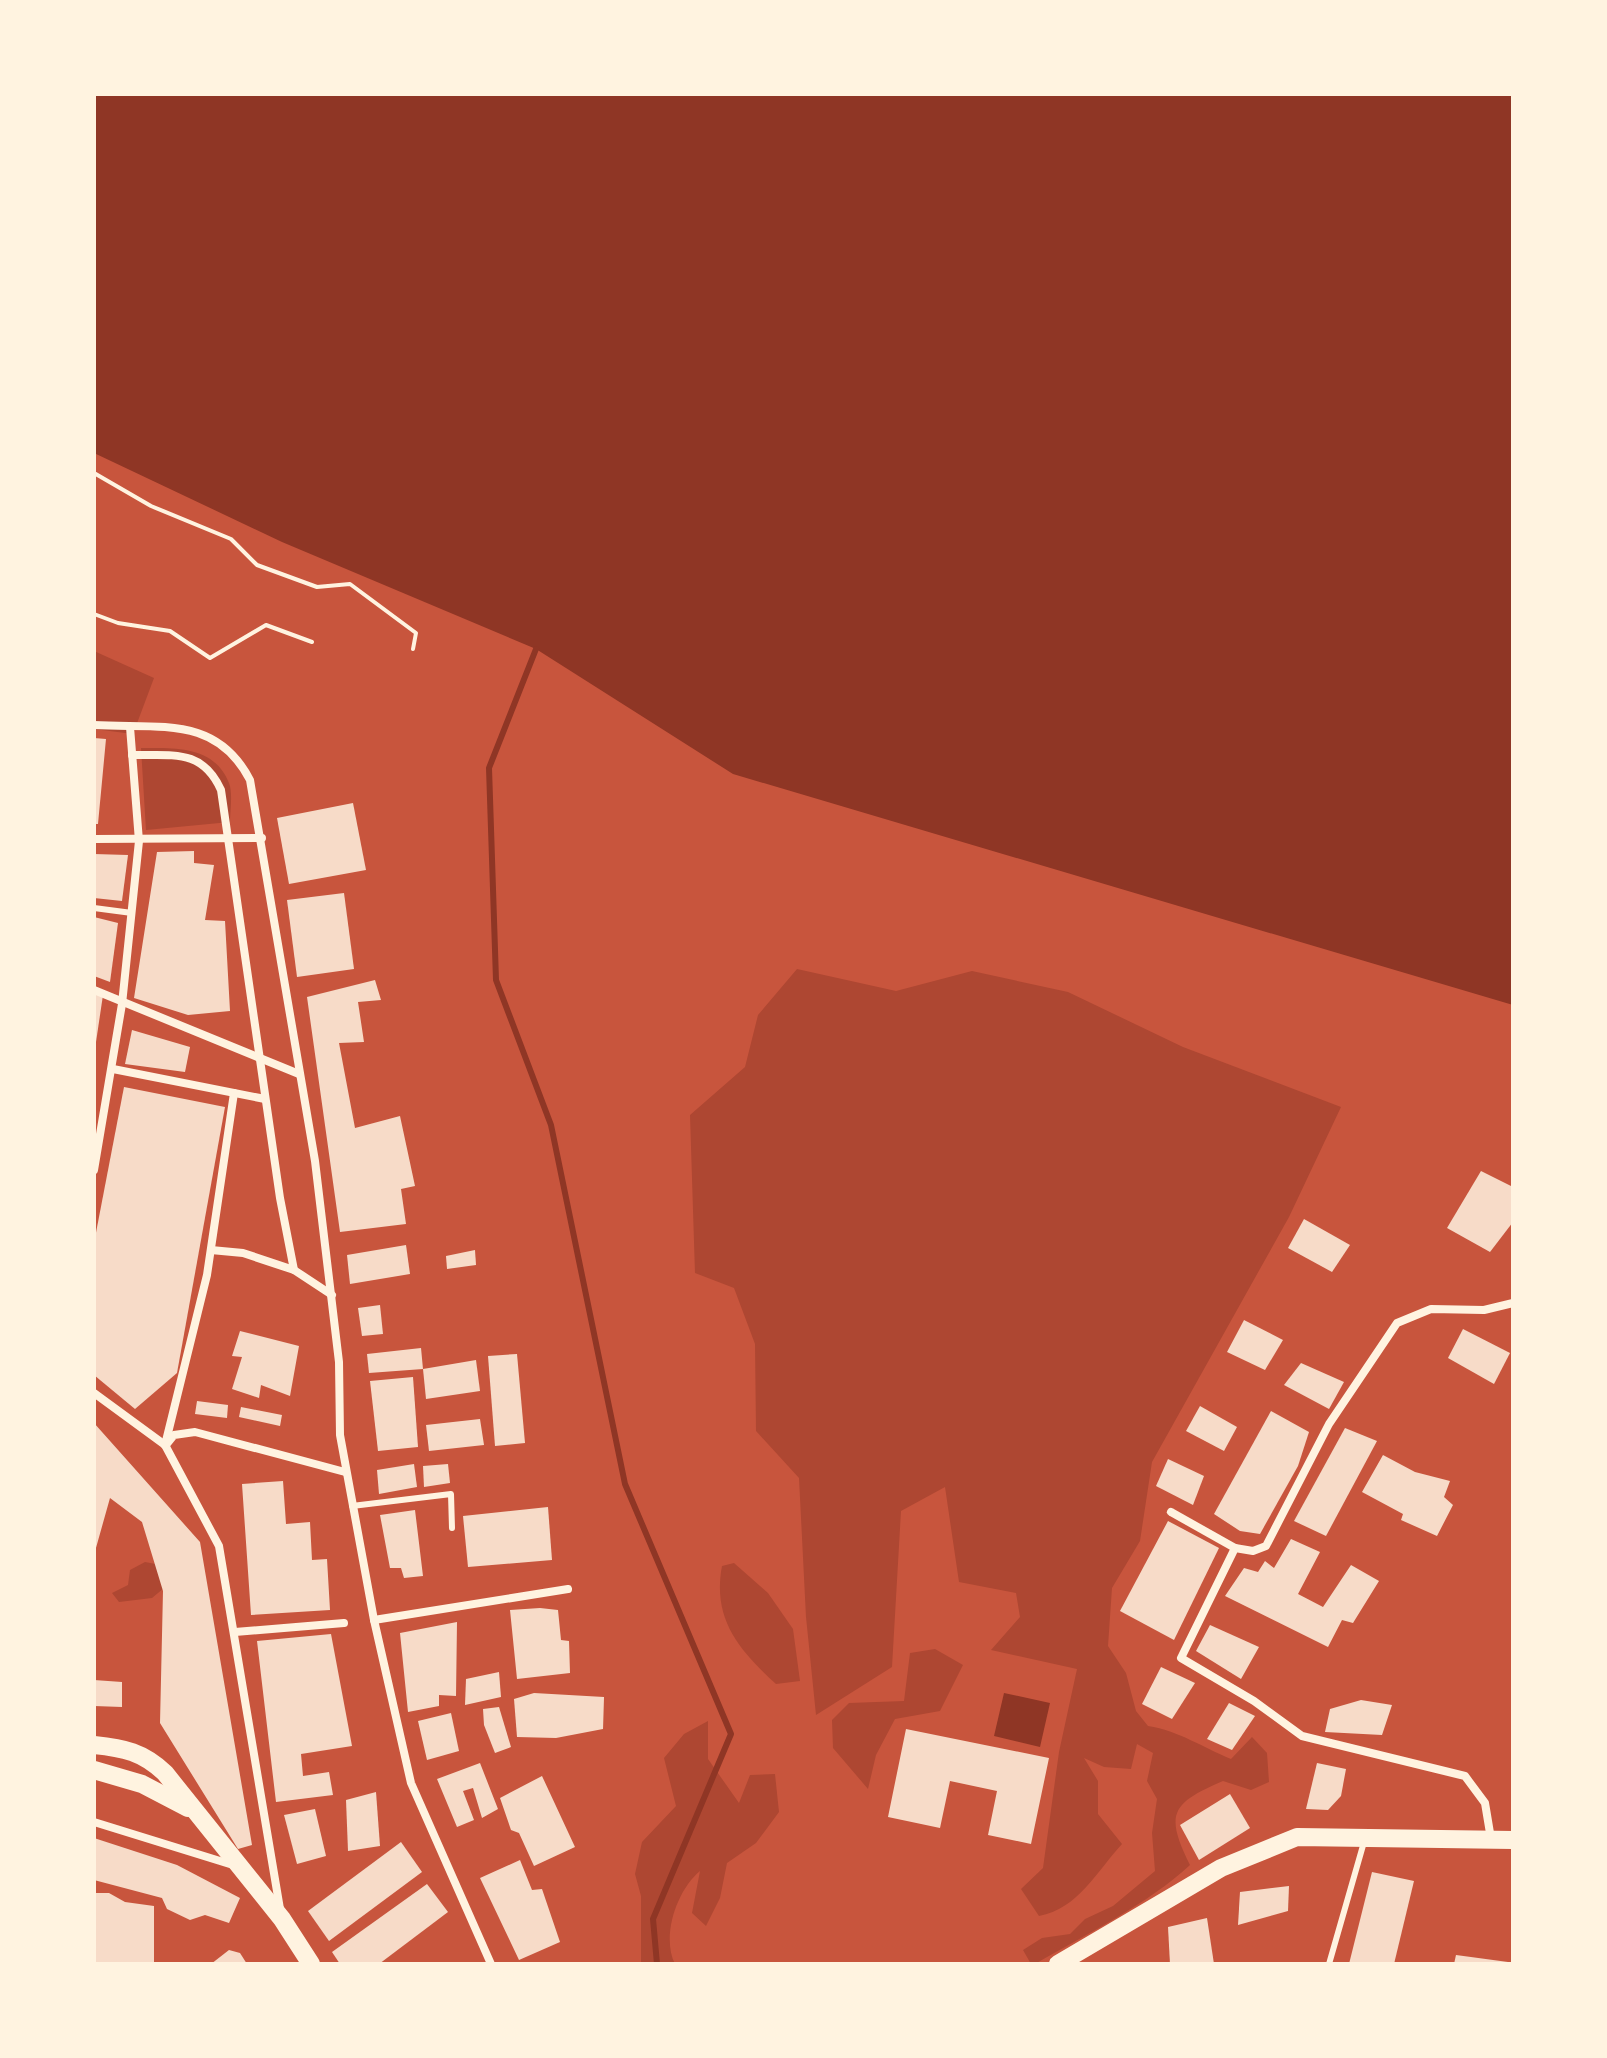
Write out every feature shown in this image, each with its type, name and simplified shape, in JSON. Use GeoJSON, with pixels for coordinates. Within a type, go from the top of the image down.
{"type":"FeatureCollection","features":[{"type":"Feature","properties":{"kind":"main road"},"geometry":{"type":"LineString","coordinates":[[94,1745],[129,1749],[149,1758],[282,1919],[311,1964]]}},
{"type":"Feature","properties":{"kind":"main road"},"geometry":{"type":"LineString","coordinates":[[94,1770],[142,1784],[197,1814]]}},
{"type":"Feature","properties":{"kind":"main road"},"geometry":{"type":"LineString","coordinates":[[1058,1964],[1221,1868],[1297,1837],[1513,1840]]}},
{"type":"Feature","properties":{"kind":"street"},"geometry":{"type":"LineString","coordinates":[[94,725],[190,729],[216,738],[239,758],[250,780],[262,838],[332,1295],[345,1472],[374,1620],[411,1783],[491,1964]]}},
{"type":"Feature","properties":{"kind":"street"},"geometry":{"type":"LineString","coordinates":[[94,1170],[122,1004],[139,841],[130,727]]}},
{"type":"Feature","properties":{"kind":"street"},"geometry":{"type":"LineString","coordinates":[[132,755],[181,756],[200,761],[213,772],[221,790],[265,1099],[294,1270]]}},
{"type":"Feature","properties":{"kind":"street"},"geometry":{"type":"LineString","coordinates":[[94,839],[262,838]]}},
{"type":"Feature","properties":{"kind":"street"},"geometry":{"type":"LineString","coordinates":[[94,990],[299,1074]]}},
{"type":"Feature","properties":{"kind":"street"},"geometry":{"type":"LineString","coordinates":[[113,1069],[265,1099]]}},
{"type":"Feature","properties":{"kind":"street"},"geometry":{"type":"LineString","coordinates":[[165,1445],[211,1250],[234,1093]]}},
{"type":"Feature","properties":{"kind":"street"},"geometry":{"type":"LineString","coordinates":[[211,1250],[243,1253],[294,1270],[332,1295]]}},
{"type":"Feature","properties":{"kind":"street"},"geometry":{"type":"LineString","coordinates":[[1171,1512],[1235,1548],[1253,1551],[1266,1546],[1329,1424],[1397,1323],[1431,1309],[1484,1310],[1513,1303]]}},
{"type":"Feature","properties":{"kind":"street"},"geometry":{"type":"LineString","coordinates":[[94,1393],[165,1445],[219,1546],[282,1919]]}},
{"type":"Feature","properties":{"kind":"street"},"geometry":{"type":"LineString","coordinates":[[165,1445],[174,1435],[195,1432],[345,1472]]}},
{"type":"Feature","properties":{"kind":"street"},"geometry":{"type":"LineString","coordinates":[[1235,1548],[1181,1658],[1254,1701],[1302,1736],[1465,1776],[1485,1803],[1491,1840]]}},
{"type":"Feature","properties":{"kind":"street"},"geometry":{"type":"LineString","coordinates":[[374,1620],[568,1589]]}},
{"type":"Feature","properties":{"kind":"street"},"geometry":{"type":"LineString","coordinates":[[235,1632],[344,1623]]}},
{"type":"Feature","properties":{"kind":"street"},"geometry":{"type":"LineString","coordinates":[[94,1822],[241,1867]]}},
{"type":"Feature","properties":{"kind":"lane"},"geometry":{"type":"LineString","coordinates":[[94,908],[132,913]]}},
{"type":"Feature","properties":{"kind":"lane"},"geometry":{"type":"LineString","coordinates":[[352,1506],[451,1494],[452,1528]]}},
{"type":"Feature","properties":{"kind":"lane"},"geometry":{"type":"LineString","coordinates":[[1329,1964],[1365,1838]]}},
{"type":"Feature","properties":{"kind":"path"},"geometry":{"type":"LineString","coordinates":[[94,473],[151,506],[231,539],[257,565],[317,587],[350,584],[416,633],[413,649]]}},
{"type":"Feature","properties":{"kind":"path"},"geometry":{"type":"LineString","coordinates":[[94,614],[118,623],[170,631],[210,658],[266,625],[312,642]]}},
{"type":"Feature","properties":{"kind":"shaded area"},"geometry":{"type":"Polygon","coordinates":[[[94,94],[1513,94],[1513,1005],[733,774],[536,649],[282,542],[94,453],[94,94]]]}},
{"type":"Feature","properties":{"kind":"shaded area"},"geometry":{"type":"Polygon","coordinates":[[[94,651],[154,678],[133,734],[94,729],[94,651]]]}},
{"type":"Feature","properties":{"kind":"shaded area"},"geometry":{"type":"Polygon","coordinates":[[[141,748],[192,751],[214,762],[229,783],[230,822],[146,830],[141,748]]]}},
{"type":"Feature","properties":{"kind":"shaded area"},"geometry":{"type":"Polygon","coordinates":[[[797,969],[896,991],[972,971],[1068,992],[1183,1047],[1341,1107],[1289,1217],[1152,1462],[1140,1541],[1112,1588],[1108,1646],[1126,1673],[1136,1711],[1148,1726],[1180,1735],[1231,1759],[1252,1737],[1267,1753],[1269,1782],[1251,1790],[1223,1781],[1193,1796],[1183,1804],[1176,1821],[1177,1833],[1190,1865],[1136,1906],[1035,1964],[1031,1964],[1023,1950],[1042,1938],[1070,1934],[1085,1919],[1113,1906],[1155,1871],[1152,1833],[1157,1799],[1147,1781],[1153,1753],[1137,1744],[1131,1769],[1104,1767],[1084,1758],[1098,1781],[1098,1814],[1122,1844],[1076,1897],[1065,1906],[1039,1916],[1021,1889],[1043,1868],[1059,1752],[1077,1669],[991,1650],[1020,1617],[1016,1593],[959,1582],[945,1487],[901,1511],[892,1667],[816,1715],[806,1617],[799,1478],[756,1431],[755,1344],[734,1288],[695,1273],[690,1115],[745,1067],[758,1015],[797,969]]]}},
{"type":"Feature","properties":{"kind":"shaded area"},"geometry":{"type":"Polygon","coordinates":[[[145,1562],[166,1566],[170,1583],[152,1598],[119,1602],[112,1593],[128,1585],[130,1570],[145,1562]]]}},
{"type":"Feature","properties":{"kind":"shaded area"},"geometry":{"type":"Polygon","coordinates":[[[734,1563],[768,1593],[793,1629],[800,1681],[776,1684],[751,1659],[731,1632],[721,1602],[720,1585],[722,1566],[734,1563]]]}},
{"type":"Feature","properties":{"kind":"shaded area"},"geometry":{"type":"Polygon","coordinates":[[[935,1649],[963,1665],[940,1711],[895,1719],[876,1755],[868,1789],[833,1748],[832,1720],[849,1703],[904,1701],[910,1653],[935,1649]]]}},
{"type":"Feature","properties":{"kind":"shaded area"},"geometry":{"type":"Polygon","coordinates":[[[1004,1693],[1050,1703],[1040,1747],[994,1736],[1004,1693]]]}},
{"type":"Feature","properties":{"kind":"shaded area"},"geometry":{"type":"Polygon","coordinates":[[[708,1721],[708,1759],[739,1803],[750,1775],[775,1774],[779,1812],[756,1843],[727,1863],[720,1898],[706,1926],[692,1913],[700,1871],[684,1890],[671,1927],[671,1953],[675,1964],[641,1964],[641,1896],[635,1874],[642,1842],[676,1806],[664,1758],[684,1734],[708,1721]]]}},
{"type":"Feature","properties":{"kind":"building"},"geometry":{"type":"Polygon","coordinates":[[[94,738],[106,739],[98,824],[94,824],[94,738]]]}},
{"type":"Feature","properties":{"kind":"building"},"geometry":{"type":"Polygon","coordinates":[[[353,803],[366,870],[289,884],[277,818],[353,803]]]}},
{"type":"Feature","properties":{"kind":"building"},"geometry":{"type":"Polygon","coordinates":[[[194,851],[194,863],[214,865],[205,920],[225,921],[230,1011],[188,1015],[134,998],[157,852],[194,851]]]}},
{"type":"Feature","properties":{"kind":"building"},"geometry":{"type":"Polygon","coordinates":[[[94,854],[128,855],[122,901],[94,898],[94,854]]]}},
{"type":"Feature","properties":{"kind":"building"},"geometry":{"type":"Polygon","coordinates":[[[344,893],[354,969],[297,977],[287,900],[344,893]]]}},
{"type":"Feature","properties":{"kind":"building"},"geometry":{"type":"Polygon","coordinates":[[[94,917],[118,923],[110,982],[94,976],[94,917]]]}},
{"type":"Feature","properties":{"kind":"building"},"geometry":{"type":"Polygon","coordinates":[[[375,980],[381,1000],[358,1002],[364,1042],[339,1043],[355,1128],[400,1116],[415,1186],[401,1189],[406,1224],[340,1232],[307,997],[375,980]]]}},
{"type":"Feature","properties":{"kind":"building"},"geometry":{"type":"Polygon","coordinates":[[[94,992],[103,995],[96,1042],[94,1042],[94,992]]]}},
{"type":"Feature","properties":{"kind":"building"},"geometry":{"type":"Polygon","coordinates":[[[132,1030],[190,1047],[185,1072],[125,1064],[132,1030]]]}},
{"type":"Feature","properties":{"kind":"building"},"geometry":{"type":"Polygon","coordinates":[[[124,1087],[225,1107],[177,1373],[135,1409],[94,1375],[94,1243],[124,1087]]]}},
{"type":"Feature","properties":{"kind":"building"},"geometry":{"type":"Polygon","coordinates":[[[1481,1171],[1513,1187],[1513,1222],[1490,1252],[1447,1228],[1481,1171]]]}},
{"type":"Feature","properties":{"kind":"building"},"geometry":{"type":"Polygon","coordinates":[[[1304,1219],[1350,1245],[1332,1272],[1288,1248],[1304,1219]]]}},
{"type":"Feature","properties":{"kind":"building"},"geometry":{"type":"Polygon","coordinates":[[[406,1245],[410,1274],[350,1284],[347,1255],[406,1245]]]}},
{"type":"Feature","properties":{"kind":"building"},"geometry":{"type":"Polygon","coordinates":[[[475,1250],[476,1265],[447,1269],[446,1256],[475,1250]]]}},
{"type":"Feature","properties":{"kind":"building"},"geometry":{"type":"Polygon","coordinates":[[[380,1305],[383,1334],[362,1336],[358,1308],[380,1305]]]}},
{"type":"Feature","properties":{"kind":"building"},"geometry":{"type":"Polygon","coordinates":[[[1244,1320],[1283,1340],[1265,1370],[1227,1352],[1244,1320]]]}},
{"type":"Feature","properties":{"kind":"building"},"geometry":{"type":"Polygon","coordinates":[[[1463,1329],[1510,1353],[1494,1384],[1448,1358],[1463,1329]]]}},
{"type":"Feature","properties":{"kind":"building"},"geometry":{"type":"Polygon","coordinates":[[[240,1331],[299,1346],[290,1396],[261,1385],[259,1398],[232,1389],[242,1357],[232,1356],[240,1331]]]}},
{"type":"Feature","properties":{"kind":"building"},"geometry":{"type":"Polygon","coordinates":[[[421,1348],[423,1369],[369,1373],[367,1354],[421,1348]]]}},
{"type":"Feature","properties":{"kind":"building"},"geometry":{"type":"Polygon","coordinates":[[[517,1354],[525,1443],[495,1446],[488,1356],[517,1354]]]}},
{"type":"Feature","properties":{"kind":"building"},"geometry":{"type":"Polygon","coordinates":[[[476,1360],[480,1391],[426,1399],[423,1369],[476,1360]]]}},
{"type":"Feature","properties":{"kind":"building"},"geometry":{"type":"Polygon","coordinates":[[[1301,1363],[1344,1382],[1329,1409],[1284,1385],[1301,1363]]]}},
{"type":"Feature","properties":{"kind":"building"},"geometry":{"type":"Polygon","coordinates":[[[413,1377],[418,1447],[378,1451],[370,1381],[413,1377]]]}},
{"type":"Feature","properties":{"kind":"building"},"geometry":{"type":"Polygon","coordinates":[[[197,1401],[228,1405],[227,1418],[195,1414],[197,1401]]]}},
{"type":"Feature","properties":{"kind":"building"},"geometry":{"type":"Polygon","coordinates":[[[1200,1406],[1237,1427],[1224,1451],[1186,1431],[1200,1406]]]}},
{"type":"Feature","properties":{"kind":"building"},"geometry":{"type":"Polygon","coordinates":[[[241,1407],[282,1415],[280,1426],[239,1417],[241,1407]]]}},
{"type":"Feature","properties":{"kind":"building"},"geometry":{"type":"Polygon","coordinates":[[[1271,1411],[1309,1432],[1298,1466],[1260,1534],[1240,1531],[1214,1514],[1271,1411]]]}},
{"type":"Feature","properties":{"kind":"building"},"geometry":{"type":"Polygon","coordinates":[[[480,1419],[484,1445],[429,1451],[426,1425],[480,1419]]]}},
{"type":"Feature","properties":{"kind":"building"},"geometry":{"type":"Polygon","coordinates":[[[94,1423],[200,1542],[252,1845],[238,1849],[160,1723],[163,1591],[142,1522],[110,1498],[94,1555],[94,1423]]]}},
{"type":"Feature","properties":{"kind":"building"},"geometry":{"type":"Polygon","coordinates":[[[1345,1428],[1377,1441],[1326,1536],[1294,1521],[1345,1428]]]}},
{"type":"Feature","properties":{"kind":"building"},"geometry":{"type":"Polygon","coordinates":[[[1383,1455],[1415,1472],[1450,1481],[1444,1497],[1453,1505],[1437,1536],[1401,1520],[1403,1514],[1362,1492],[1383,1455]]]}},
{"type":"Feature","properties":{"kind":"building"},"geometry":{"type":"Polygon","coordinates":[[[1168,1459],[1204,1476],[1193,1505],[1156,1486],[1168,1459]]]}},
{"type":"Feature","properties":{"kind":"building"},"geometry":{"type":"Polygon","coordinates":[[[414,1464],[417,1487],[379,1494],[377,1470],[414,1464]]]}},
{"type":"Feature","properties":{"kind":"building"},"geometry":{"type":"Polygon","coordinates":[[[448,1464],[450,1483],[424,1487],[423,1466],[448,1464]]]}},
{"type":"Feature","properties":{"kind":"building"},"geometry":{"type":"Polygon","coordinates":[[[283,1481],[286,1524],[310,1522],[312,1560],[327,1559],[330,1610],[251,1615],[242,1484],[283,1481]]]}},
{"type":"Feature","properties":{"kind":"building"},"geometry":{"type":"Polygon","coordinates":[[[548,1507],[552,1560],[468,1567],[463,1516],[548,1507]]]}},
{"type":"Feature","properties":{"kind":"building"},"geometry":{"type":"Polygon","coordinates":[[[415,1510],[423,1576],[404,1578],[401,1568],[390,1568],[380,1515],[415,1510]]]}},
{"type":"Feature","properties":{"kind":"building"},"geometry":{"type":"Polygon","coordinates":[[[1168,1521],[1219,1548],[1174,1640],[1120,1611],[1168,1521]]]}},
{"type":"Feature","properties":{"kind":"building"},"geometry":{"type":"Polygon","coordinates":[[[1291,1539],[1320,1552],[1298,1594],[1323,1607],[1351,1565],[1379,1581],[1353,1623],[1342,1620],[1328,1647],[1225,1596],[1244,1568],[1258,1572],[1265,1561],[1274,1568],[1291,1539]]]}},
{"type":"Feature","properties":{"kind":"building"},"geometry":{"type":"Polygon","coordinates":[[[510,1610],[558,1610],[561,1640],[569,1641],[570,1673],[517,1679],[510,1610]]]}},
{"type":"Feature","properties":{"kind":"building"},"geometry":{"type":"Polygon","coordinates":[[[457,1622],[456,1696],[439,1695],[439,1706],[408,1712],[400,1633],[457,1622]]]}},
{"type":"Feature","properties":{"kind":"building"},"geometry":{"type":"Polygon","coordinates":[[[1210,1625],[1259,1647],[1241,1679],[1196,1651],[1210,1625]]]}},
{"type":"Feature","properties":{"kind":"building"},"geometry":{"type":"Polygon","coordinates":[[[331,1634],[352,1746],[301,1754],[303,1776],[329,1772],[333,1795],[276,1802],[257,1641],[331,1634]]]}},
{"type":"Feature","properties":{"kind":"building"},"geometry":{"type":"Polygon","coordinates":[[[1161,1667],[1195,1683],[1172,1719],[1142,1704],[1161,1667]]]}},
{"type":"Feature","properties":{"kind":"building"},"geometry":{"type":"Polygon","coordinates":[[[499,1672],[501,1697],[465,1705],[466,1679],[499,1672]]]}},
{"type":"Feature","properties":{"kind":"building"},"geometry":{"type":"Polygon","coordinates":[[[94,1680],[122,1682],[122,1707],[94,1706],[94,1680]]]}},
{"type":"Feature","properties":{"kind":"building"},"geometry":{"type":"Polygon","coordinates":[[[534,1693],[604,1697],[603,1729],[556,1738],[517,1737],[514,1699],[534,1693]]]}},
{"type":"Feature","properties":{"kind":"building"},"geometry":{"type":"Polygon","coordinates":[[[1361,1700],[1392,1705],[1382,1735],[1325,1732],[1330,1709],[1361,1700]]]}},
{"type":"Feature","properties":{"kind":"building"},"geometry":{"type":"Polygon","coordinates":[[[1229,1703],[1255,1716],[1232,1750],[1207,1739],[1229,1703]]]}},
{"type":"Feature","properties":{"kind":"building"},"geometry":{"type":"Polygon","coordinates":[[[499,1707],[511,1747],[495,1753],[484,1725],[483,1709],[499,1707]]]}},
{"type":"Feature","properties":{"kind":"building"},"geometry":{"type":"Polygon","coordinates":[[[451,1713],[459,1751],[427,1760],[418,1721],[451,1713]]]}},
{"type":"Feature","properties":{"kind":"building"},"geometry":{"type":"Polygon","coordinates":[[[906,1729],[1049,1758],[1031,1844],[988,1835],[997,1791],[950,1781],[940,1828],[888,1817],[906,1729]]]}},
{"type":"Feature","properties":{"kind":"building"},"geometry":{"type":"Polygon","coordinates":[[[480,1763],[498,1809],[482,1818],[473,1788],[463,1791],[474,1820],[457,1827],[437,1779],[480,1763]]]}},
{"type":"Feature","properties":{"kind":"building"},"geometry":{"type":"Polygon","coordinates":[[[1317,1763],[1346,1769],[1341,1796],[1328,1810],[1306,1809],[1317,1763]]]}},
{"type":"Feature","properties":{"kind":"building"},"geometry":{"type":"Polygon","coordinates":[[[542,1776],[575,1847],[534,1866],[519,1833],[511,1830],[500,1798],[542,1776]]]}},
{"type":"Feature","properties":{"kind":"building"},"geometry":{"type":"Polygon","coordinates":[[[376,1792],[380,1846],[348,1851],[346,1800],[376,1792]]]}},
{"type":"Feature","properties":{"kind":"building"},"geometry":{"type":"Polygon","coordinates":[[[1230,1794],[1250,1828],[1199,1860],[1180,1825],[1230,1794]]]}},
{"type":"Feature","properties":{"kind":"building"},"geometry":{"type":"Polygon","coordinates":[[[315,1809],[326,1856],[297,1864],[284,1815],[315,1809]]]}},
{"type":"Feature","properties":{"kind":"building"},"geometry":{"type":"Polygon","coordinates":[[[94,1838],[177,1865],[240,1898],[229,1923],[205,1915],[190,1920],[167,1909],[162,1898],[94,1880],[94,1838]]]}},
{"type":"Feature","properties":{"kind":"building"},"geometry":{"type":"Polygon","coordinates":[[[401,1842],[422,1872],[329,1941],[308,1911],[401,1842]]]}},
{"type":"Feature","properties":{"kind":"building"},"geometry":{"type":"Polygon","coordinates":[[[520,1860],[532,1890],[542,1889],[560,1942],[519,1960],[480,1878],[520,1860]]]}},
{"type":"Feature","properties":{"kind":"building"},"geometry":{"type":"Polygon","coordinates":[[[1372,1872],[1414,1881],[1394,1964],[1349,1964],[1372,1872]]]}},
{"type":"Feature","properties":{"kind":"building"},"geometry":{"type":"Polygon","coordinates":[[[427,1884],[448,1912],[379,1964],[340,1964],[332,1952],[427,1884]]]}},
{"type":"Feature","properties":{"kind":"building"},"geometry":{"type":"Polygon","coordinates":[[[1289,1886],[1288,1911],[1238,1925],[1240,1892],[1289,1886]]]}},
{"type":"Feature","properties":{"kind":"building"},"geometry":{"type":"Polygon","coordinates":[[[94,1893],[109,1893],[125,1902],[154,1906],[154,1964],[94,1964],[94,1893]]]}},
{"type":"Feature","properties":{"kind":"building"},"geometry":{"type":"Polygon","coordinates":[[[1207,1918],[1214,1964],[1170,1964],[1168,1927],[1207,1918]]]}},
{"type":"Feature","properties":{"kind":"building"},"geometry":{"type":"Polygon","coordinates":[[[229,1950],[240,1953],[247,1964],[211,1964],[229,1950]]]}},
{"type":"Feature","properties":{"kind":"building"},"geometry":{"type":"Polygon","coordinates":[[[1456,1955],[1508,1962],[1508,1964],[1454,1964],[1456,1955]]]}},
{"type":"Feature","properties":{"kind":"waterway"},"geometry":{"type":"LineString","coordinates":[[536,649],[489,768],[496,980],[551,1125],[625,1484],[731,1734],[653,1919],[657,1964]]}}]}
